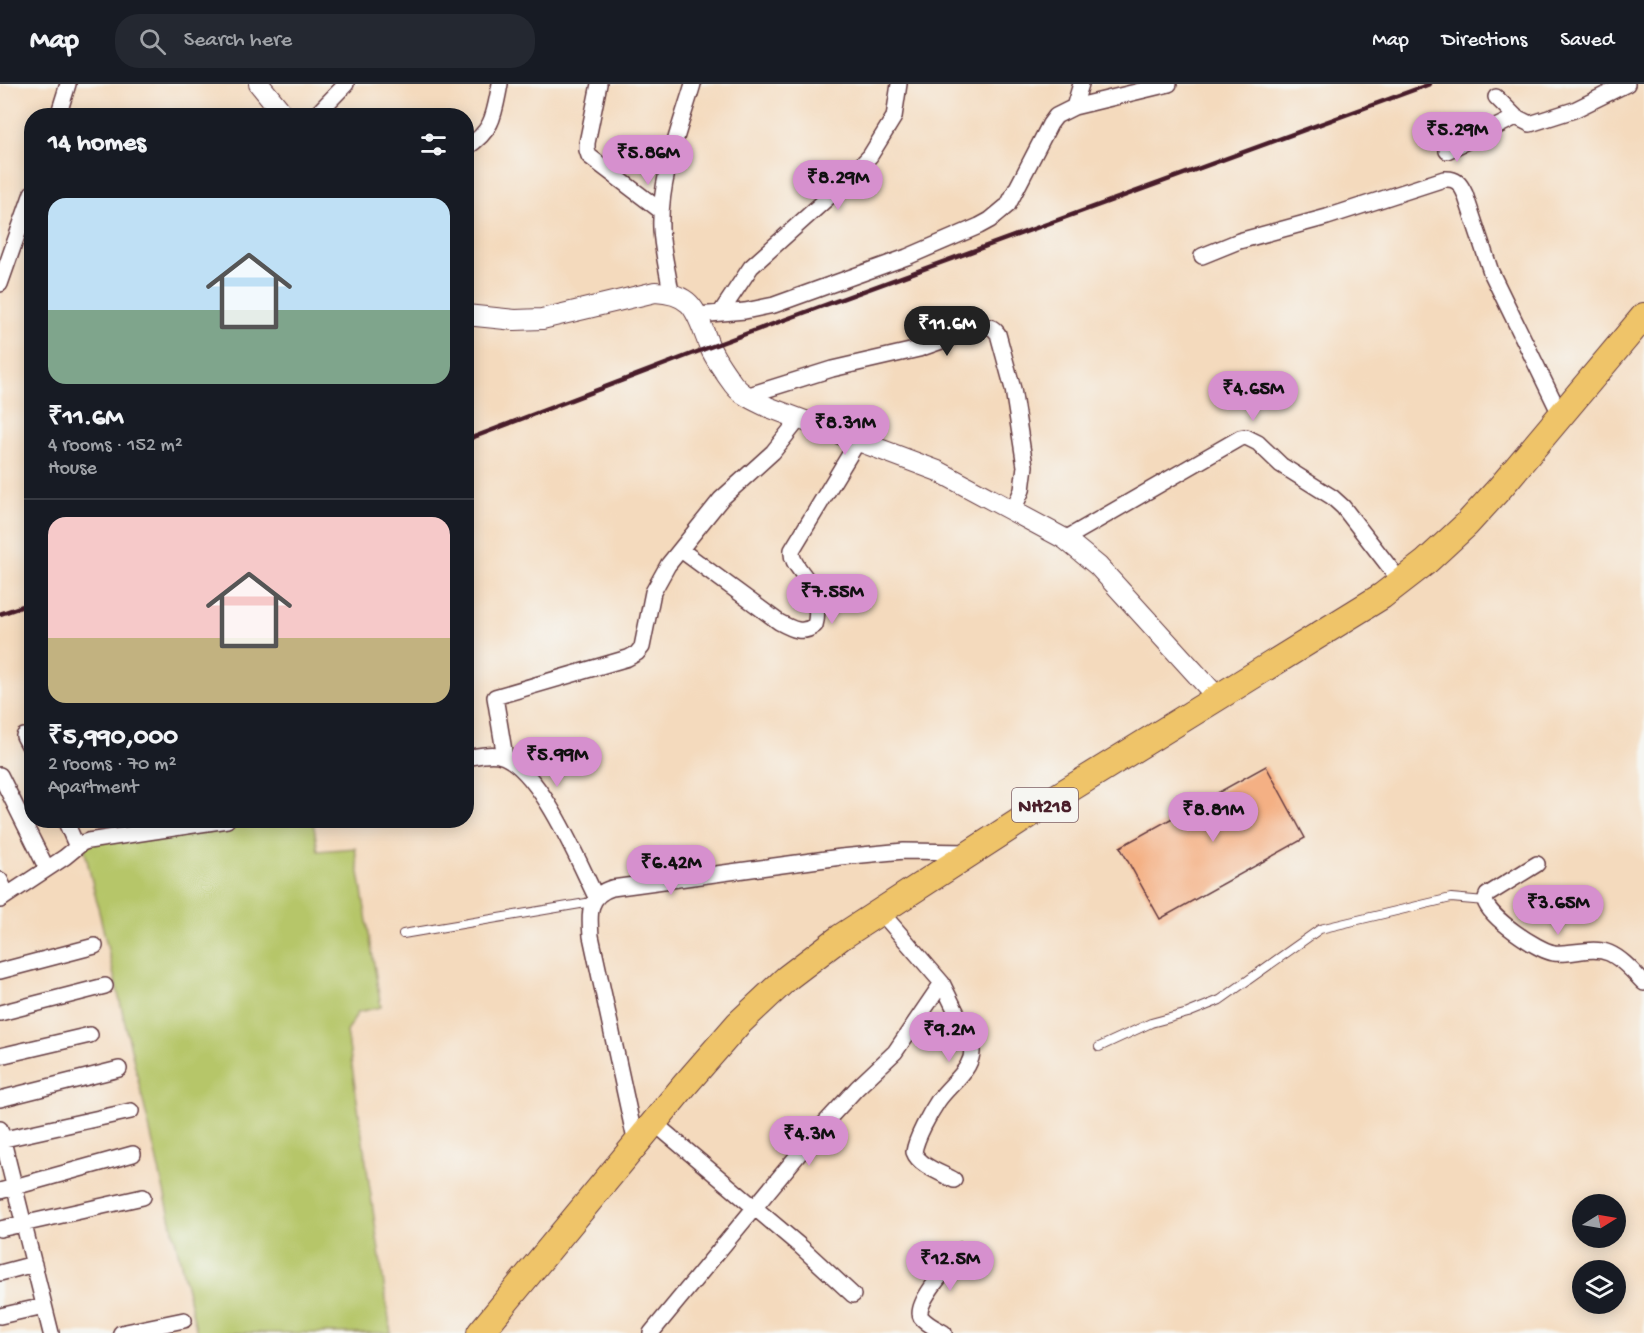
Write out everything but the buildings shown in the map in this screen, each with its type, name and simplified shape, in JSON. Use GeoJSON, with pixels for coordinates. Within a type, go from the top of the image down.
{"type":"FeatureCollection","features":[{"type":"Feature","properties":{"kind":"highway","name":"NH218"},"geometry":{"type":"LineString","coordinates":[[480,1333],[653,1122],[738,1024],[787,978],[841,937],[1060,795],[1382,596],[1401,582],[1466,525],[1499,489],[1644,316]]}},
{"type":"Feature","properties":{"kind":"street"},"geometry":{"type":"LineString","coordinates":[[60,108],[68,84]]}},
{"type":"Feature","properties":{"kind":"street"},"geometry":{"type":"LineString","coordinates":[[259,84],[278,108]]}},
{"type":"Feature","properties":{"kind":"street"},"geometry":{"type":"LineString","coordinates":[[323,108],[346,84]]}},
{"type":"Feature","properties":{"kind":"street"},"geometry":{"type":"LineString","coordinates":[[474,142],[487,131],[493,121],[500,84]]}},
{"type":"Feature","properties":{"kind":"street"},"geometry":{"type":"LineString","coordinates":[[599,84],[587,150],[590,156],[662,211]]}},
{"type":"Feature","properties":{"kind":"street"},"geometry":{"type":"LineString","coordinates":[[671,293],[661,230],[665,181],[693,84]]}},
{"type":"Feature","properties":{"kind":"street"},"geometry":{"type":"LineString","coordinates":[[721,312],[751,267],[841,186],[870,156],[894,117],[899,84]]}},
{"type":"Feature","properties":{"kind":"street"},"geometry":{"type":"LineString","coordinates":[[1074,107],[1081,84]]}},
{"type":"Feature","properties":{"kind":"street"},"geometry":{"type":"LineString","coordinates":[[698,315],[774,305],[907,257],[990,220],[1008,205],[1056,116],[1074,107],[1169,84]]}},
{"type":"Feature","properties":{"kind":"street"},"geometry":{"type":"LineString","coordinates":[[1496,97],[1516,117],[1530,123],[1540,122],[1574,110],[1627,84]]}},
{"type":"Feature","properties":{"kind":"street"},"geometry":{"type":"LineString","coordinates":[[1447,151],[1516,117]]}},
{"type":"Feature","properties":{"kind":"street"},"geometry":{"type":"LineString","coordinates":[[1202,256],[1239,241],[1327,217],[1452,178],[1460,183],[1491,272],[1560,414]]}},
{"type":"Feature","properties":{"kind":"street"},"geometry":{"type":"LineString","coordinates":[[0,284],[24,216]]}},
{"type":"Feature","properties":{"kind":"street"},"geometry":{"type":"LineString","coordinates":[[474,316],[515,320],[542,319],[655,292],[671,293],[684,298],[698,315],[710,347],[734,386],[746,396],[799,419],[938,471],[1065,539],[1098,566],[1218,698]]}},
{"type":"Feature","properties":{"kind":"street"},"geometry":{"type":"LineString","coordinates":[[746,396],[832,369],[919,349],[981,327],[994,328],[998,334],[1014,389],[1025,466],[1022,490],[1013,511]]}},
{"type":"Feature","properties":{"kind":"street"},"geometry":{"type":"LineString","coordinates":[[506,757],[495,697],[628,658],[637,653],[645,638],[653,592],[659,579],[721,499],[773,452],[799,419]]}},
{"type":"Feature","properties":{"kind":"street"},"geometry":{"type":"LineString","coordinates":[[1065,539],[1240,438],[1246,437],[1258,443],[1281,465],[1343,507],[1401,582]]}},
{"type":"Feature","properties":{"kind":"street"},"geometry":{"type":"LineString","coordinates":[[681,550],[779,622],[796,630],[811,629],[817,618],[812,591],[794,561],[792,550],[858,441]]}},
{"type":"Feature","properties":{"kind":"street"},"geometry":{"type":"LineString","coordinates":[[474,756],[497,754],[506,757],[534,783],[560,824],[594,899],[590,921],[591,936],[636,1144]]}},
{"type":"Feature","properties":{"kind":"street"},"geometry":{"type":"LineString","coordinates":[[0,775],[24,823]]}},
{"type":"Feature","properties":{"kind":"street"},"geometry":{"type":"LineString","coordinates":[[26,828],[47,869]]}},
{"type":"Feature","properties":{"kind":"street"},"geometry":{"type":"LineString","coordinates":[[69,828],[77,847]]}},
{"type":"Feature","properties":{"kind":"street"},"geometry":{"type":"LineString","coordinates":[[0,880],[3,897],[88,841],[173,828]]}},
{"type":"Feature","properties":{"kind":"street"},"geometry":{"type":"LineString","coordinates":[[594,899],[604,890],[612,888],[841,857],[904,850],[973,852]]}},
{"type":"Feature","properties":{"kind":"street"},"geometry":{"type":"LineString","coordinates":[[1537,864],[1492,891],[1485,901],[1486,906],[1495,916],[1535,946],[1557,953],[1601,950],[1621,961],[1644,984]]}},
{"type":"Feature","properties":{"kind":"street"},"geometry":{"type":"LineString","coordinates":[[880,912],[942,984],[971,1042],[972,1055],[965,1070],[938,1101],[914,1152],[920,1161],[954,1180]]}},
{"type":"Feature","properties":{"kind":"street"},"geometry":{"type":"LineString","coordinates":[[0,971],[95,946]]}},
{"type":"Feature","properties":{"kind":"street"},"geometry":{"type":"LineString","coordinates":[[651,1333],[830,1117],[856,1088],[896,1052],[942,984]]}},
{"type":"Feature","properties":{"kind":"street"},"geometry":{"type":"LineString","coordinates":[[0,1013],[105,986]]}},
{"type":"Feature","properties":{"kind":"street"},"geometry":{"type":"LineString","coordinates":[[0,1056],[90,1035]]}},
{"type":"Feature","properties":{"kind":"street"},"geometry":{"type":"LineString","coordinates":[[0,1099],[119,1069]]}},
{"type":"Feature","properties":{"kind":"street"},"geometry":{"type":"LineString","coordinates":[[51,1333],[23,1223],[7,1189],[1,1136],[131,1111]]}},
{"type":"Feature","properties":{"kind":"street"},"geometry":{"type":"LineString","coordinates":[[653,1122],[800,1246],[853,1295]]}},
{"type":"Feature","properties":{"kind":"street"},"geometry":{"type":"LineString","coordinates":[[7,1189],[133,1154]]}},
{"type":"Feature","properties":{"kind":"street"},"geometry":{"type":"LineString","coordinates":[[0,1229],[143,1197]]}},
{"type":"Feature","properties":{"kind":"street"},"geometry":{"type":"LineString","coordinates":[[944,1333],[922,1328],[919,1311],[922,1303],[962,1250]]}},
{"type":"Feature","properties":{"kind":"street"},"geometry":{"type":"LineString","coordinates":[[0,1273],[34,1264]]}},
{"type":"Feature","properties":{"kind":"street"},"geometry":{"type":"LineString","coordinates":[[0,1316],[44,1306]]}},
{"type":"Feature","properties":{"kind":"street"},"geometry":{"type":"LineString","coordinates":[[121,1333],[184,1320]]}},
{"type":"Feature","properties":{"kind":"lane"},"geometry":{"type":"LineString","coordinates":[[1099,1047],[1150,1023],[1214,1004],[1320,929],[1451,898],[1485,901]]}},
{"type":"Feature","properties":{"kind":"lane"},"geometry":{"type":"LineString","coordinates":[[403,934],[594,899]]}},
{"type":"Feature","properties":{"kind":"green space"},"geometry":{"type":"Polygon","coordinates":[[[118,828],[314,828],[318,851],[355,848],[381,1007],[358,1012],[347,1032],[391,1333],[197,1333],[81,834],[118,828]]]}},
{"type":"Feature","properties":{"kind":"railway"},"geometry":{"type":"LineString","coordinates":[[474,437],[710,347],[1430,84]]}},
{"type":"Feature","properties":{"kind":"railway"},"geometry":{"type":"LineString","coordinates":[[0,614],[24,606]]}}]}
